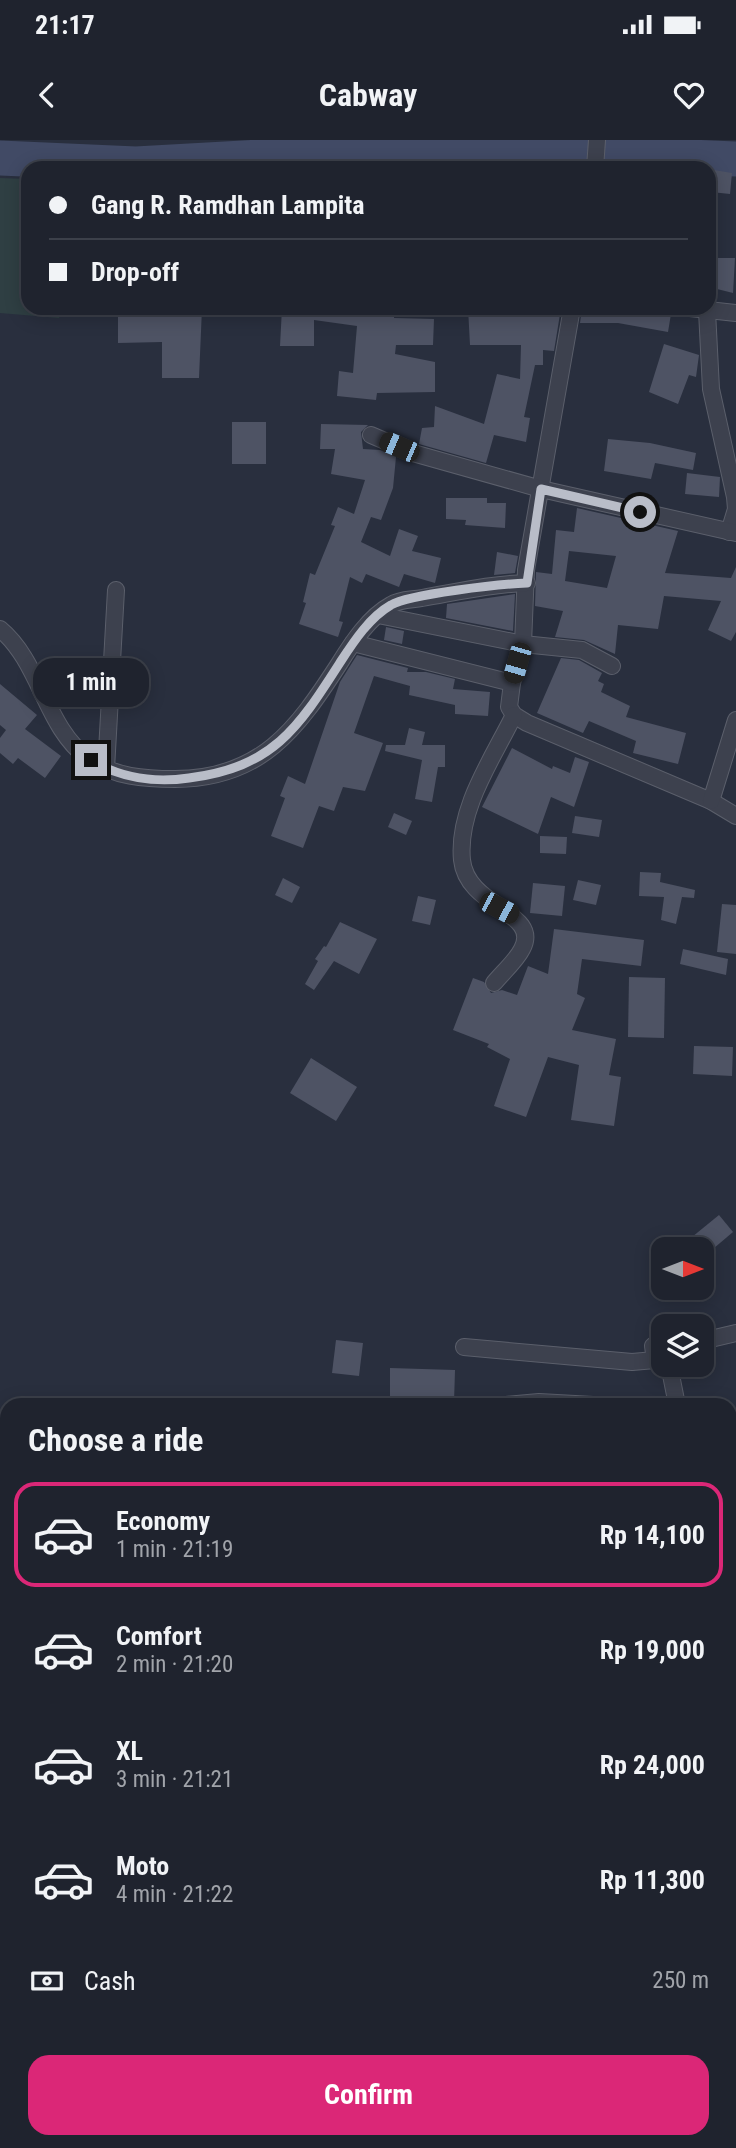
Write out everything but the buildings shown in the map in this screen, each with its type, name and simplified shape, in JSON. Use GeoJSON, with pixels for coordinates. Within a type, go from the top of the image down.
{"type":"FeatureCollection","features":[{"type":"Feature","properties":{"kind":"street"},"geometry":{"type":"LineString","coordinates":[[596,161],[597,140]]}},
{"type":"Feature","properties":{"kind":"street"},"geometry":{"type":"LineString","coordinates":[[716,312],[736,313]]}},
{"type":"Feature","properties":{"kind":"street"},"geometry":{"type":"LineString","coordinates":[[571,315],[527,583],[523,644],[512,683],[509,707],[514,715],[557,737],[711,802],[736,817]]}},
{"type":"Feature","properties":{"kind":"street"},"geometry":{"type":"LineString","coordinates":[[371,435],[413,453],[541,489],[732,532],[735,497],[712,389],[707,315]]}},
{"type":"Feature","properties":{"kind":"street"},"geometry":{"type":"LineString","coordinates":[[0,629],[17,647],[69,740],[83,754],[106,769],[152,779],[180,779],[209,775],[265,755],[299,722],[353,643],[378,615],[392,604],[495,584],[527,583]]}},
{"type":"Feature","properties":{"kind":"street"},"geometry":{"type":"LineString","coordinates":[[106,769],[116,590]]}},
{"type":"Feature","properties":{"kind":"street"},"geometry":{"type":"LineString","coordinates":[[378,615],[523,644],[582,650],[612,666]]}},
{"type":"Feature","properties":{"kind":"street"},"geometry":{"type":"LineString","coordinates":[[353,643],[512,683]]}},
{"type":"Feature","properties":{"kind":"street"},"geometry":{"type":"LineString","coordinates":[[495,983],[522,949],[522,925],[514,916],[483,898],[468,883],[462,858],[468,816],[474,797],[514,715]]}},
{"type":"Feature","properties":{"kind":"street"},"geometry":{"type":"LineString","coordinates":[[711,802],[736,720]]}},
{"type":"Feature","properties":{"kind":"street"},"geometry":{"type":"LineString","coordinates":[[714,1338],[736,1332]]}},
{"type":"Feature","properties":{"kind":"street"},"geometry":{"type":"LineString","coordinates":[[464,1347],[651,1363]]}},
{"type":"Feature","properties":{"kind":"street"},"geometry":{"type":"LineString","coordinates":[[667,1377],[674,1398]]}},
{"type":"Feature","properties":{"kind":"shaded area"},"geometry":{"type":"Polygon","coordinates":[[[0,178],[21,179],[21,315],[0,313],[0,178]]]}},
{"type":"Feature","properties":{"kind":"shaded area"},"geometry":{"type":"Polygon","coordinates":[[[24,315],[60,315],[59,318],[24,315]]]}},
{"type":"Feature","properties":{"kind":"waterway"},"geometry":{"type":"LineString","coordinates":[[189,161],[385,150],[548,151],[736,159]]}},
{"type":"Feature","properties":{"kind":"waterway"},"geometry":{"type":"LineString","coordinates":[[0,158],[68,161]]}},
{"type":"Feature","properties":{"kind":"route"},"geometry":{"type":"LineString","coordinates":[[91,760],[122,774],[152,779],[209,775],[250,762],[278,745],[299,722],[353,643],[378,615],[392,604],[495,584],[527,583],[526,570],[541,489],[640,512]]}}]}
